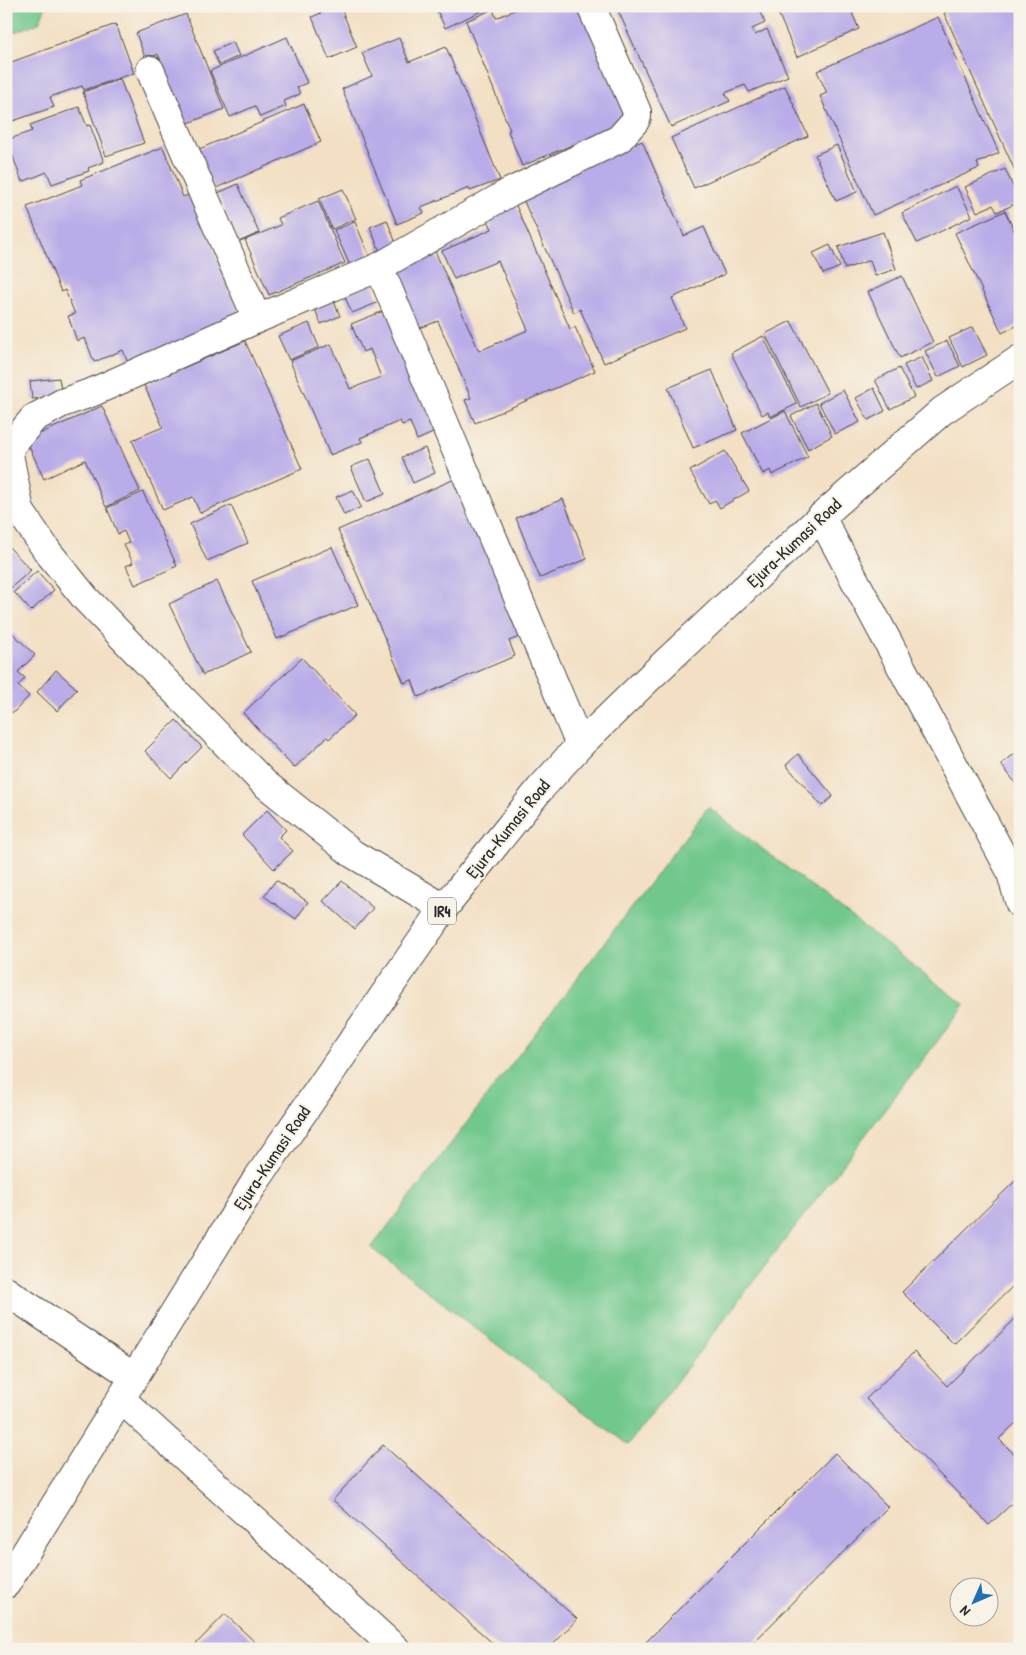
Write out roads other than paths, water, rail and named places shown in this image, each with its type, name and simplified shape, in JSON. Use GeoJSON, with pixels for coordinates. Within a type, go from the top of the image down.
{"type":"FeatureCollection","features":[{"type":"Feature","properties":{"kind":"street"},"geometry":{"type":"LineString","coordinates":[[444,908],[353,854],[264,783],[86,598],[48,552],[20,511],[8,449],[34,418],[62,403],[93,392],[380,267],[510,192],[619,139],[635,121],[637,112],[591,6]]}},
{"type":"Feature","properties":{"kind":"street"},"geometry":{"type":"LineString","coordinates":[[150,70],[257,319]]}},
{"type":"Feature","properties":{"kind":"street"},"geometry":{"type":"LineString","coordinates":[[380,267],[580,744]]}},
{"type":"Feature","properties":{"kind":"street","name":"Ejura-Kumasi Road"},"geometry":{"type":"LineString","coordinates":[[6,1584],[255,1182],[444,908],[540,789],[580,744],[821,517],[942,411],[1020,359]]}},
{"type":"Feature","properties":{"kind":"street"},"geometry":{"type":"LineString","coordinates":[[821,517],[1015,866],[1020,904]]}},
{"type":"Feature","properties":{"kind":"street"},"geometry":{"type":"LineString","coordinates":[[6,1291],[128,1388],[396,1649]]}}]}
